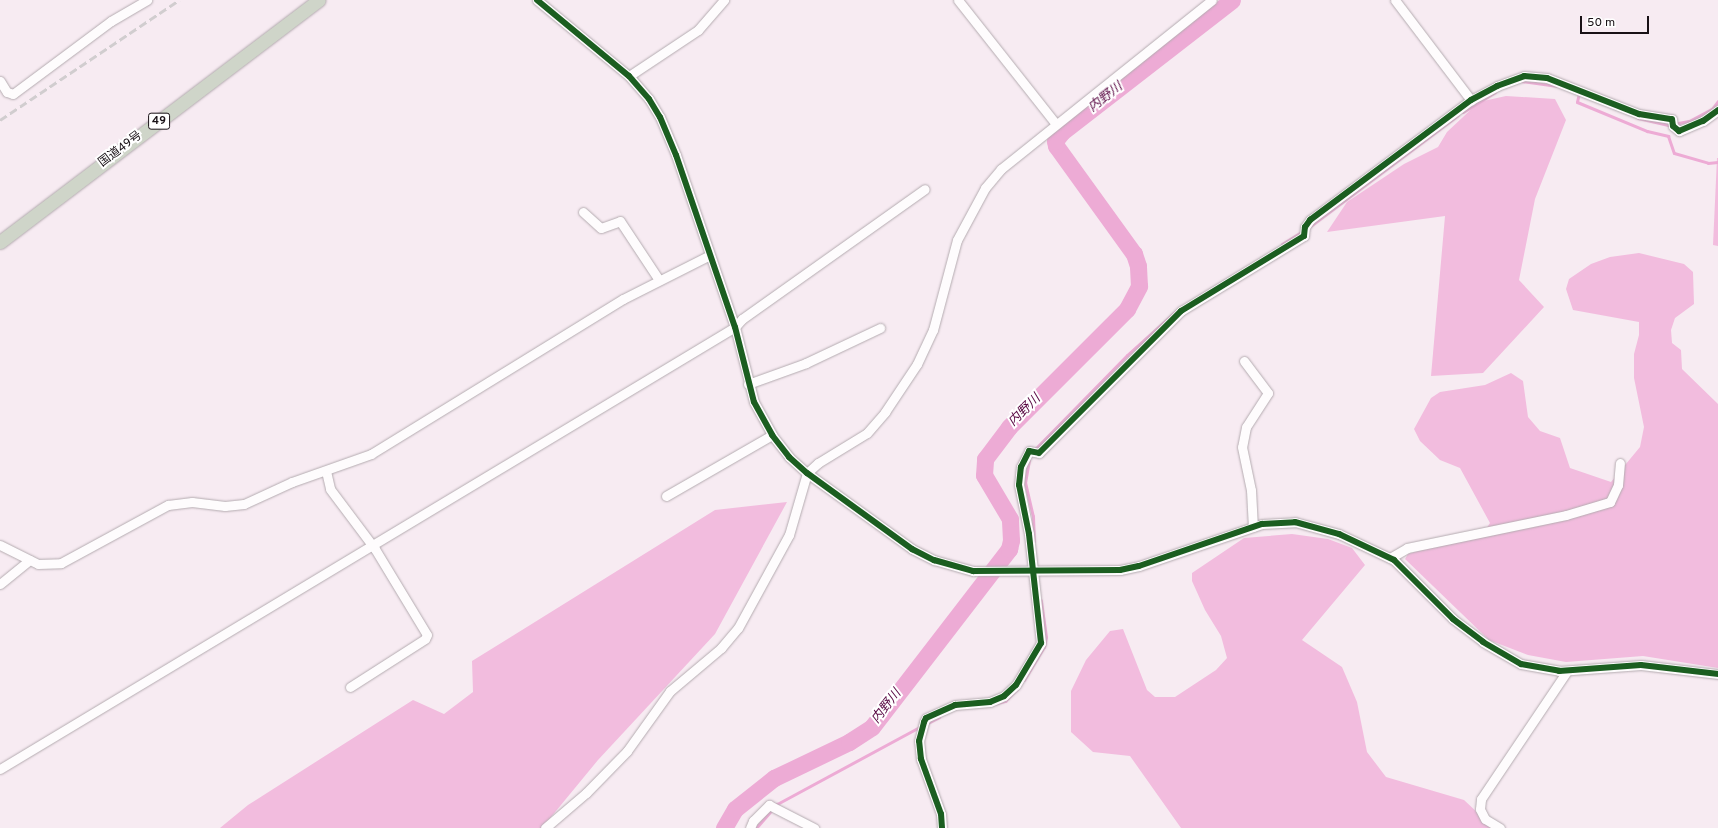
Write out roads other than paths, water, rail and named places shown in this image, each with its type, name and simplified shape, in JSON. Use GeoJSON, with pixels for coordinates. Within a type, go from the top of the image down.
{"type":"FeatureCollection","features":[{"type":"Feature","properties":{"kind":"highway","name":"国道49号"},"geometry":{"type":"LineString","coordinates":[[0,242],[319,0]]}},
{"type":"Feature","properties":{"kind":"street"},"geometry":{"type":"LineString","coordinates":[[0,82],[6,92],[14,94],[111,21],[147,0]]}},
{"type":"Feature","properties":{"kind":"street"},"geometry":{"type":"LineString","coordinates":[[538,0],[629,76],[649,99],[660,117],[735,327],[748,384],[754,402],[772,435],[789,457],[807,473],[912,549],[934,560],[973,571],[1032,573],[1120,570],[1139,566],[1253,527],[1276,522],[1295,522],[1338,534],[1398,563],[1453,619],[1483,642],[1521,664],[1567,671],[1641,665],[1718,674]]}},
{"type":"Feature","properties":{"kind":"street"},"geometry":{"type":"LineString","coordinates":[[629,76],[698,30],[724,0]]}},
{"type":"Feature","properties":{"kind":"street"},"geometry":{"type":"LineString","coordinates":[[958,0],[1055,123]]}},
{"type":"Feature","properties":{"kind":"street"},"geometry":{"type":"LineString","coordinates":[[545,828],[586,793],[627,751],[663,698],[721,648],[738,628],[789,535],[807,473],[818,463],[867,433],[885,412],[928,344],[957,240],[985,188],[1001,169],[1055,123],[1212,0]]}},
{"type":"Feature","properties":{"kind":"street"},"geometry":{"type":"LineString","coordinates":[[1395,0],[1471,100]]}},
{"type":"Feature","properties":{"kind":"street"},"geometry":{"type":"LineString","coordinates":[[942,828],[941,814],[921,759],[919,741],[926,718],[955,705],[997,701],[1016,685],[1039,649],[1042,640],[1032,573],[1029,534],[1019,485],[1021,467],[1029,451],[1039,453],[1181,311],[1304,236],[1307,223],[1471,100],[1507,82],[1533,76],[1562,82],[1639,114],[1657,119],[1670,119],[1673,126],[1679,131],[1703,121],[1718,110]]}},
{"type":"Feature","properties":{"kind":"street"},"geometry":{"type":"LineString","coordinates":[[0,769],[735,327],[742,319],[925,189]]}},
{"type":"Feature","properties":{"kind":"street"},"geometry":{"type":"LineString","coordinates":[[582,212],[601,228],[620,221],[658,280]]}},
{"type":"Feature","properties":{"kind":"street"},"geometry":{"type":"LineString","coordinates":[[0,545],[30,560],[44,564],[61,562],[168,505],[192,502],[225,506],[244,504],[292,482],[371,454],[585,322],[658,280],[710,254]]}},
{"type":"Feature","properties":{"kind":"street"},"geometry":{"type":"LineString","coordinates":[[748,384],[806,363],[880,328]]}},
{"type":"Feature","properties":{"kind":"street"},"geometry":{"type":"LineString","coordinates":[[1244,361],[1268,393],[1246,427],[1242,447],[1251,490],[1253,527]]}},
{"type":"Feature","properties":{"kind":"street"},"geometry":{"type":"LineString","coordinates":[[666,496],[772,435]]}},
{"type":"Feature","properties":{"kind":"street"},"geometry":{"type":"LineString","coordinates":[[1390,558],[1407,548],[1566,515],[1610,502],[1618,485],[1620,462]]}},
{"type":"Feature","properties":{"kind":"street"},"geometry":{"type":"LineString","coordinates":[[326,471],[330,489],[371,546],[427,635],[426,640],[350,686]]}},
{"type":"Feature","properties":{"kind":"street"},"geometry":{"type":"LineString","coordinates":[[0,584],[30,560]]}},
{"type":"Feature","properties":{"kind":"street"},"geometry":{"type":"LineString","coordinates":[[1500,828],[1485,819],[1480,809],[1481,799],[1567,671]]}},
{"type":"Feature","properties":{"kind":"street"},"geometry":{"type":"LineString","coordinates":[[750,828],[753,821],[769,805],[814,828]]}},
{"type":"Feature","properties":{"kind":"waterway","name":"内野川"},"geometry":{"type":"LineString","coordinates":[[724,828],[735,809],[774,778],[849,742],[872,727],[1009,549],[1011,540],[1010,519],[984,475],[985,459],[1009,427],[1127,309],[1139,286],[1138,266],[1134,254],[1056,146],[1055,141],[1062,132],[1232,0]]}},
{"type":"Feature","properties":{"kind":"waterway"},"geometry":{"type":"LineString","coordinates":[[1521,81],[1556,86]]}},
{"type":"Feature","properties":{"kind":"waterway"},"geometry":{"type":"LineString","coordinates":[[1463,112],[1495,92]]}},
{"type":"Feature","properties":{"kind":"waterway"},"geometry":{"type":"LineString","coordinates":[[1579,93],[1577,102],[1647,131],[1668,136],[1674,153],[1708,163],[1718,162]]}},
{"type":"Feature","properties":{"kind":"waterway"},"geometry":{"type":"LineString","coordinates":[[1638,118],[1668,125],[1689,121],[1712,109],[1718,101]]}},
{"type":"Feature","properties":{"kind":"waterway"},"geometry":{"type":"LineString","coordinates":[[1309,227],[1458,115]]}},
{"type":"Feature","properties":{"kind":"waterway"},"geometry":{"type":"LineString","coordinates":[[1282,244],[1303,231]]}},
{"type":"Feature","properties":{"kind":"waterway"},"geometry":{"type":"LineString","coordinates":[[1034,450],[1127,355],[1176,311]]}},
{"type":"Feature","properties":{"kind":"waterway"},"geometry":{"type":"LineString","coordinates":[[1029,460],[1025,482],[1033,516],[1034,541]]}},
{"type":"Feature","properties":{"kind":"waterway"},"geometry":{"type":"LineString","coordinates":[[1024,680],[1044,647],[1046,637],[1041,600]]}},
{"type":"Feature","properties":{"kind":"waterway"},"geometry":{"type":"LineString","coordinates":[[990,705],[1005,701],[1017,689]]}},
{"type":"Feature","properties":{"kind":"waterway"},"geometry":{"type":"LineString","coordinates":[[926,724],[939,717]]}},
{"type":"Feature","properties":{"kind":"waterway"},"geometry":{"type":"LineString","coordinates":[[756,828],[777,804],[921,726]]}},
{"type":"Feature","properties":{"kind":"railway"},"geometry":{"type":"LineString","coordinates":[[0,120],[179,0]]}}]}
